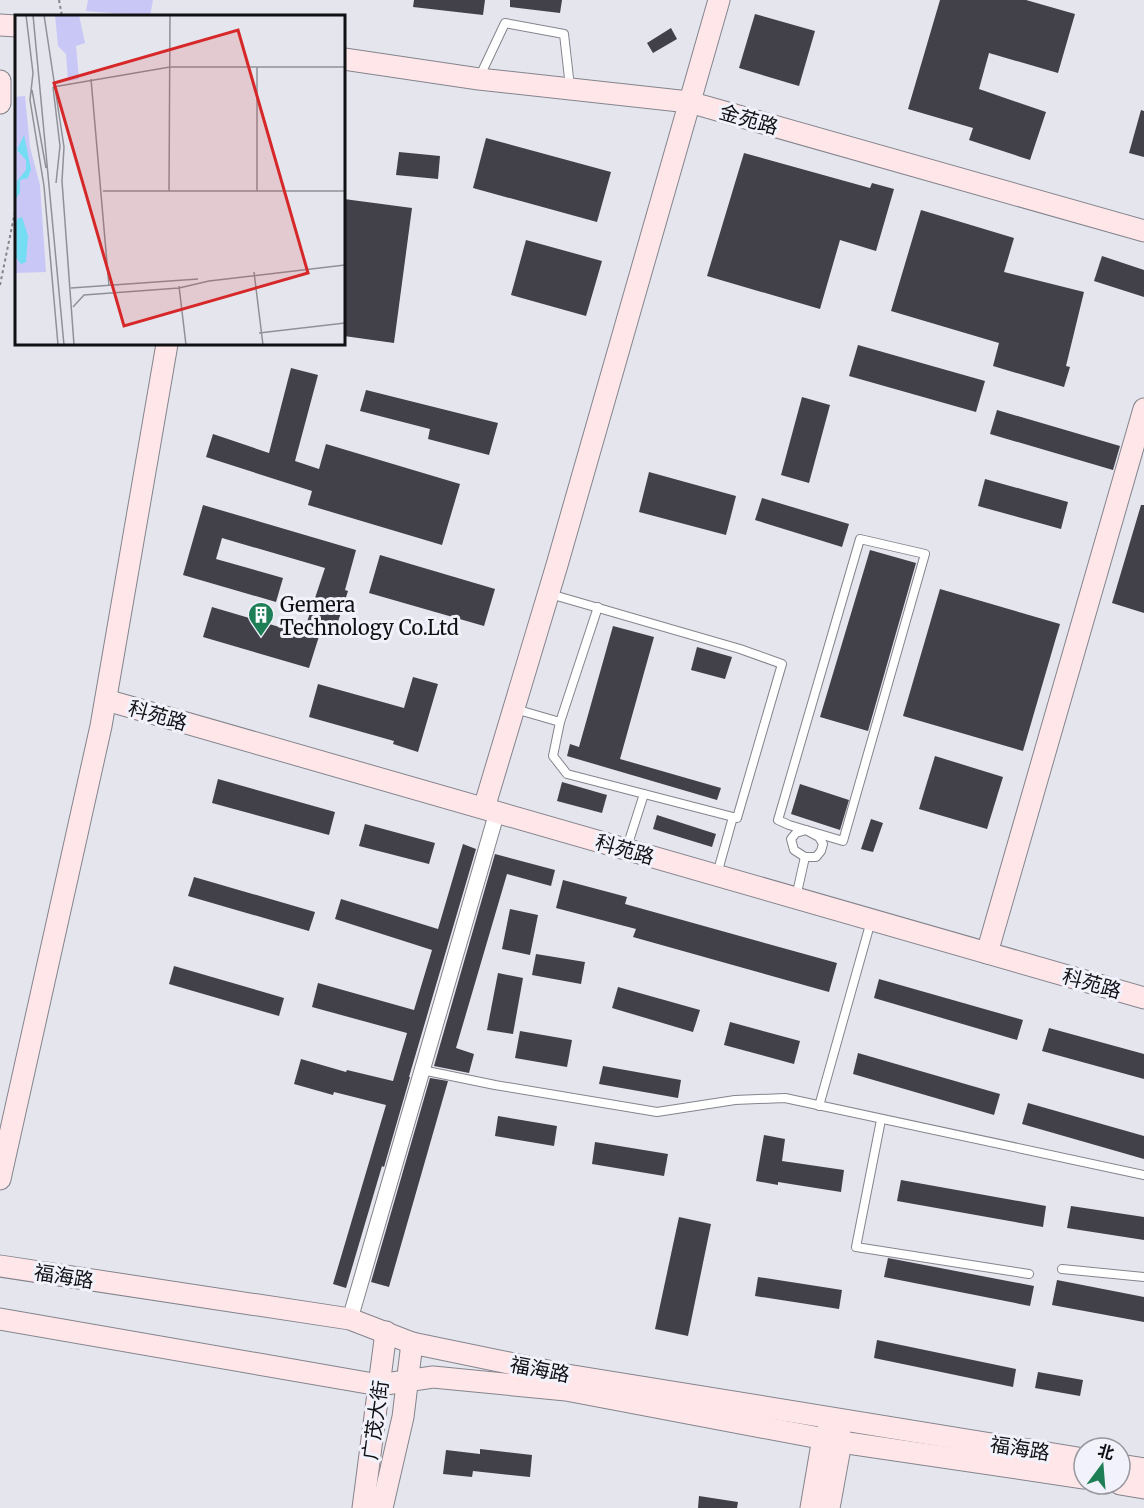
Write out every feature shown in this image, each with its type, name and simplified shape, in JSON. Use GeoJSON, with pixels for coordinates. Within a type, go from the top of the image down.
{"type":"FeatureCollection","features":[{"type":"Feature","properties":{"kind":"street"},"geometry":{"type":"LineString","coordinates":[[350,1319],[422,1071],[490,810],[513,708],[719,0]]}},
{"type":"Feature","properties":{"kind":"street","name":"金苑路"},"geometry":{"type":"LineString","coordinates":[[345,59],[478,79],[689,102],[1144,231]]}},
{"type":"Feature","properties":{"kind":"street"},"geometry":{"type":"LineString","coordinates":[[0,81],[0,104]]}},
{"type":"Feature","properties":{"kind":"street"},"geometry":{"type":"LineString","coordinates":[[0,1179],[106,700],[167,345]]}},
{"type":"Feature","properties":{"kind":"street"},"geometry":{"type":"LineString","coordinates":[[987,953],[1144,409]]}},
{"type":"Feature","properties":{"kind":"street","name":"科苑路"},"geometry":{"type":"LineString","coordinates":[[106,700],[1144,998]]}},
{"type":"Feature","properties":{"kind":"street","name":"福海路"},"geometry":{"type":"LineString","coordinates":[[0,1266],[350,1319],[412,1343],[567,1375],[1072,1457]]}},
{"type":"Feature","properties":{"kind":"street","name":"福海路"},"geometry":{"type":"LineString","coordinates":[[0,1319],[379,1385],[433,1377],[566,1390],[832,1440],[1072,1476]]}},
{"type":"Feature","properties":{"kind":"street","name":"广茂大街"},"geometry":{"type":"LineString","coordinates":[[363,1508],[386,1332]]}},
{"type":"Feature","properties":{"kind":"street","name":"广茂大街"},"geometry":{"type":"LineString","coordinates":[[382,1508],[403,1417],[412,1343]]}},
{"type":"Feature","properties":{"kind":"street"},"geometry":{"type":"LineString","coordinates":[[811,1508],[837,1417]]}},
{"type":"Feature","properties":{"kind":"street"},"geometry":{"type":"LineString","coordinates":[[829,1508],[832,1440]]}},
{"type":"Feature","properties":{"kind":"lane"},"geometry":{"type":"LineString","coordinates":[[478,79],[505,23],[564,34],[570,88]]}},
{"type":"Feature","properties":{"kind":"lane"},"geometry":{"type":"LineString","coordinates":[[806,830],[796,833],[791,839],[794,850],[805,857],[816,857],[824,844],[819,837],[806,830],[778,820],[860,539],[925,554],[843,841],[806,830]]}},
{"type":"Feature","properties":{"kind":"lane"},"geometry":{"type":"LineString","coordinates":[[548,593],[598,607],[740,649],[782,664],[737,818],[567,774],[553,756],[560,722],[598,607]]}},
{"type":"Feature","properties":{"kind":"lane"},"geometry":{"type":"LineString","coordinates":[[513,708],[560,722]]}},
{"type":"Feature","properties":{"kind":"lane"},"geometry":{"type":"LineString","coordinates":[[627,850],[644,794]]}},
{"type":"Feature","properties":{"kind":"lane"},"geometry":{"type":"LineString","coordinates":[[717,876],[733,818]]}},
{"type":"Feature","properties":{"kind":"lane"},"geometry":{"type":"LineString","coordinates":[[796,898],[805,857]]}},
{"type":"Feature","properties":{"kind":"lane"},"geometry":{"type":"LineString","coordinates":[[819,1106],[871,920]]}},
{"type":"Feature","properties":{"kind":"lane"},"geometry":{"type":"LineString","coordinates":[[422,1071],[657,1112],[735,1100],[785,1098],[1144,1176]]}},
{"type":"Feature","properties":{"kind":"lane"},"geometry":{"type":"LineString","coordinates":[[881,1120],[856,1247],[1029,1274]]}},
{"type":"Feature","properties":{"kind":"lane"},"geometry":{"type":"LineString","coordinates":[[1062,1269],[1144,1277]]}},
{"type":"Feature","properties":{"kind":"path"},"geometry":{"type":"LineString","coordinates":[[59,0],[62,15]]}},
{"type":"Feature","properties":{"kind":"path"},"geometry":{"type":"LineString","coordinates":[[0,285],[15,212]]}},
{"type":"Feature","properties":{"kind":"shaded area"},"geometry":{"type":"Polygon","coordinates":[[[88,0],[153,0],[150,15],[86,11],[88,0]]]}},
{"type":"Feature","properties":{"kind":"building"},"geometry":{"type":"Polygon","coordinates":[[[414,0],[485,0],[483,15],[413,7],[414,0]]]}},
{"type":"Feature","properties":{"kind":"building"},"geometry":{"type":"Polygon","coordinates":[[[510,0],[562,0],[560,13],[510,7],[510,0]]]}},
{"type":"Feature","properties":{"kind":"building"},"geometry":{"type":"Polygon","coordinates":[[[940,0],[1026,0],[1075,14],[1058,73],[989,53],[979,89],[1046,112],[1030,160],[969,140],[973,128],[908,109],[940,0]]]}},
{"type":"Feature","properties":{"kind":"building"},"geometry":{"type":"Polygon","coordinates":[[[755,14],[815,31],[799,86],[739,68],[755,14]]]}},
{"type":"Feature","properties":{"kind":"building"},"geometry":{"type":"Polygon","coordinates":[[[671,28],[677,39],[653,53],[647,43],[671,28]]]}},
{"type":"Feature","properties":{"kind":"building"},"geometry":{"type":"Polygon","coordinates":[[[1141,110],[1144,111],[1144,157],[1129,153],[1141,110]]]}},
{"type":"Feature","properties":{"kind":"building"},"geometry":{"type":"Polygon","coordinates":[[[486,138],[611,172],[597,222],[473,188],[486,138]]]}},
{"type":"Feature","properties":{"kind":"building"},"geometry":{"type":"Polygon","coordinates":[[[399,152],[440,156],[438,179],[396,175],[399,152]]]}},
{"type":"Feature","properties":{"kind":"building"},"geometry":{"type":"Polygon","coordinates":[[[744,153],[870,188],[872,183],[894,189],[876,251],[840,240],[820,309],[707,276],[744,153]]]}},
{"type":"Feature","properties":{"kind":"building"},"geometry":{"type":"Polygon","coordinates":[[[345,199],[412,208],[394,343],[345,336],[345,199]]]}},
{"type":"Feature","properties":{"kind":"building"},"geometry":{"type":"Polygon","coordinates":[[[921,210],[1014,238],[1004,272],[1084,292],[1066,366],[1070,367],[1064,387],[993,366],[999,343],[891,311],[921,210]]]}},
{"type":"Feature","properties":{"kind":"building"},"geometry":{"type":"Polygon","coordinates":[[[526,240],[602,261],[586,316],[511,295],[526,240]]]}},
{"type":"Feature","properties":{"kind":"building"},"geometry":{"type":"Polygon","coordinates":[[[1102,256],[1144,270],[1144,297],[1094,281],[1102,256]]]}},
{"type":"Feature","properties":{"kind":"building"},"geometry":{"type":"Polygon","coordinates":[[[858,345],[985,381],[976,412],[849,376],[858,345]]]}},
{"type":"Feature","properties":{"kind":"building"},"geometry":{"type":"Polygon","coordinates":[[[291,368],[318,375],[295,461],[319,469],[326,444],[460,484],[442,545],[308,505],[312,491],[206,457],[213,434],[269,453],[291,368]]]}},
{"type":"Feature","properties":{"kind":"building"},"geometry":{"type":"Polygon","coordinates":[[[366,390],[498,423],[489,455],[428,439],[430,429],[360,411],[366,390]]]}},
{"type":"Feature","properties":{"kind":"building"},"geometry":{"type":"Polygon","coordinates":[[[802,397],[830,405],[809,483],[781,475],[802,397]]]}},
{"type":"Feature","properties":{"kind":"building"},"geometry":{"type":"Polygon","coordinates":[[[997,410],[1120,446],[1113,470],[990,434],[997,410]]]}},
{"type":"Feature","properties":{"kind":"building"},"geometry":{"type":"Polygon","coordinates":[[[649,472],[736,496],[726,535],[639,512],[649,472]]]}},
{"type":"Feature","properties":{"kind":"building"},"geometry":{"type":"Polygon","coordinates":[[[985,479],[1068,502],[1061,529],[978,506],[985,479]]]}},
{"type":"Feature","properties":{"kind":"building"},"geometry":{"type":"Polygon","coordinates":[[[762,498],[849,524],[842,547],[755,520],[762,498]]]}},
{"type":"Feature","properties":{"kind":"building"},"geometry":{"type":"Polygon","coordinates":[[[203,505],[356,550],[345,590],[348,591],[334,634],[321,630],[309,668],[203,637],[212,607],[303,634],[325,568],[222,538],[216,559],[283,578],[276,602],[183,575],[203,505]]]}},
{"type":"Feature","properties":{"kind":"building"},"geometry":{"type":"Polygon","coordinates":[[[1141,505],[1144,505],[1144,613],[1112,603],[1141,505]]]}},
{"type":"Feature","properties":{"kind":"building"},"geometry":{"type":"Polygon","coordinates":[[[870,550],[916,563],[868,731],[820,717],[870,550]]]}},
{"type":"Feature","properties":{"kind":"building"},"geometry":{"type":"Polygon","coordinates":[[[380,555],[495,589],[484,626],[369,593],[380,555]]]}},
{"type":"Feature","properties":{"kind":"building"},"geometry":{"type":"Polygon","coordinates":[[[940,589],[1060,624],[1023,751],[903,716],[940,589]]]}},
{"type":"Feature","properties":{"kind":"building"},"geometry":{"type":"Polygon","coordinates":[[[613,626],[654,637],[620,759],[721,788],[717,800],[567,756],[570,744],[579,747],[613,626]]]}},
{"type":"Feature","properties":{"kind":"building"},"geometry":{"type":"Polygon","coordinates":[[[697,647],[732,657],[725,679],[691,670],[697,647]]]}},
{"type":"Feature","properties":{"kind":"building"},"geometry":{"type":"Polygon","coordinates":[[[413,677],[438,684],[418,752],[393,744],[394,741],[309,717],[318,684],[404,708],[413,677]]]}},
{"type":"Feature","properties":{"kind":"building"},"geometry":{"type":"Polygon","coordinates":[[[935,756],[1003,777],[987,829],[919,809],[935,756]]]}},
{"type":"Feature","properties":{"kind":"building"},"geometry":{"type":"Polygon","coordinates":[[[218,779],[335,812],[329,835],[212,803],[218,779]]]}},
{"type":"Feature","properties":{"kind":"building"},"geometry":{"type":"Polygon","coordinates":[[[562,782],[607,795],[602,813],[557,801],[562,782]]]}},
{"type":"Feature","properties":{"kind":"building"},"geometry":{"type":"Polygon","coordinates":[[[800,784],[849,800],[840,830],[791,814],[800,784]]]}},
{"type":"Feature","properties":{"kind":"building"},"geometry":{"type":"Polygon","coordinates":[[[657,815],[716,834],[712,847],[653,829],[657,815]]]}},
{"type":"Feature","properties":{"kind":"building"},"geometry":{"type":"Polygon","coordinates":[[[871,819],[883,823],[873,852],[861,849],[871,819]]]}},
{"type":"Feature","properties":{"kind":"building"},"geometry":{"type":"Polygon","coordinates":[[[365,824],[435,843],[429,864],[359,846],[365,824]]]}},
{"type":"Feature","properties":{"kind":"building"},"geometry":{"type":"Polygon","coordinates":[[[463,844],[476,849],[384,1167],[382,1166],[346,1288],[333,1284],[386,1105],[334,1092],[333,1095],[294,1084],[301,1059],[346,1072],[347,1070],[393,1081],[407,1033],[312,1007],[318,983],[414,1010],[432,950],[335,919],[341,899],[438,929],[463,844]]]}},
{"type":"Feature","properties":{"kind":"building"},"geometry":{"type":"Polygon","coordinates":[[[495,854],[555,870],[551,886],[507,874],[456,1048],[474,1054],[469,1073],[434,1066],[495,854]]]}},
{"type":"Feature","properties":{"kind":"building"},"geometry":{"type":"Polygon","coordinates":[[[194,877],[315,912],[309,931],[188,896],[194,877]]]}},
{"type":"Feature","properties":{"kind":"building"},"geometry":{"type":"Polygon","coordinates":[[[563,880],[627,897],[625,904],[837,963],[829,992],[633,937],[636,929],[556,908],[563,880]]]}},
{"type":"Feature","properties":{"kind":"building"},"geometry":{"type":"Polygon","coordinates":[[[510,909],[538,915],[530,955],[502,949],[510,909]]]}},
{"type":"Feature","properties":{"kind":"building"},"geometry":{"type":"Polygon","coordinates":[[[536,954],[585,962],[581,984],[532,975],[536,954]]]}},
{"type":"Feature","properties":{"kind":"building"},"geometry":{"type":"Polygon","coordinates":[[[174,966],[284,998],[279,1016],[169,984],[174,966]]]}},
{"type":"Feature","properties":{"kind":"building"},"geometry":{"type":"Polygon","coordinates":[[[498,973],[523,978],[513,1034],[487,1030],[498,973]]]}},
{"type":"Feature","properties":{"kind":"building"},"geometry":{"type":"Polygon","coordinates":[[[879,979],[1023,1020],[1017,1040],[874,998],[879,979]]]}},
{"type":"Feature","properties":{"kind":"building"},"geometry":{"type":"Polygon","coordinates":[[[618,987],[700,1010],[693,1032],[612,1008],[618,987]]]}},
{"type":"Feature","properties":{"kind":"building"},"geometry":{"type":"Polygon","coordinates":[[[730,1022],[800,1041],[794,1064],[724,1045],[730,1022]]]}},
{"type":"Feature","properties":{"kind":"building"},"geometry":{"type":"Polygon","coordinates":[[[1049,1028],[1144,1054],[1144,1079],[1042,1051],[1049,1028]]]}},
{"type":"Feature","properties":{"kind":"building"},"geometry":{"type":"Polygon","coordinates":[[[520,1031],[572,1040],[567,1067],[515,1058],[520,1031]]]}},
{"type":"Feature","properties":{"kind":"building"},"geometry":{"type":"Polygon","coordinates":[[[858,1053],[1000,1094],[994,1115],[853,1074],[858,1053]]]}},
{"type":"Feature","properties":{"kind":"building"},"geometry":{"type":"Polygon","coordinates":[[[603,1066],[681,1080],[678,1098],[599,1084],[603,1066]]]}},
{"type":"Feature","properties":{"kind":"building"},"geometry":{"type":"Polygon","coordinates":[[[430,1078],[448,1081],[389,1287],[371,1282],[430,1078]]]}},
{"type":"Feature","properties":{"kind":"building"},"geometry":{"type":"Polygon","coordinates":[[[1028,1103],[1144,1136],[1144,1159],[1022,1124],[1028,1103]]]}},
{"type":"Feature","properties":{"kind":"building"},"geometry":{"type":"Polygon","coordinates":[[[498,1116],[557,1126],[554,1146],[495,1136],[498,1116]]]}},
{"type":"Feature","properties":{"kind":"building"},"geometry":{"type":"Polygon","coordinates":[[[764,1135],[785,1139],[782,1161],[844,1170],[841,1192],[778,1182],[778,1185],[756,1181],[764,1135]]]}},
{"type":"Feature","properties":{"kind":"building"},"geometry":{"type":"Polygon","coordinates":[[[595,1142],[668,1154],[664,1176],[592,1164],[595,1142]]]}},
{"type":"Feature","properties":{"kind":"building"},"geometry":{"type":"Polygon","coordinates":[[[901,1180],[1046,1206],[1043,1227],[897,1201],[901,1180]]]}},
{"type":"Feature","properties":{"kind":"building"},"geometry":{"type":"Polygon","coordinates":[[[1071,1206],[1144,1217],[1144,1240],[1067,1228],[1071,1206]]]}},
{"type":"Feature","properties":{"kind":"building"},"geometry":{"type":"Polygon","coordinates":[[[679,1217],[711,1224],[688,1336],[655,1329],[679,1217]]]}},
{"type":"Feature","properties":{"kind":"building"},"geometry":{"type":"Polygon","coordinates":[[[888,1258],[1034,1286],[1030,1306],[884,1277],[888,1258]]]}},
{"type":"Feature","properties":{"kind":"building"},"geometry":{"type":"Polygon","coordinates":[[[758,1277],[842,1290],[839,1309],[755,1296],[758,1277]]]}},
{"type":"Feature","properties":{"kind":"building"},"geometry":{"type":"Polygon","coordinates":[[[1057,1280],[1144,1297],[1144,1322],[1052,1305],[1057,1280]]]}},
{"type":"Feature","properties":{"kind":"building"},"geometry":{"type":"Polygon","coordinates":[[[877,1340],[1016,1369],[1013,1387],[874,1358],[877,1340]]]}},
{"type":"Feature","properties":{"kind":"building"},"geometry":{"type":"Polygon","coordinates":[[[1038,1372],[1083,1380],[1080,1396],[1035,1388],[1038,1372]]]}},
{"type":"Feature","properties":{"kind":"building"},"geometry":{"type":"Polygon","coordinates":[[[480,1449],[532,1455],[530,1477],[473,1471],[472,1477],[443,1474],[446,1450],[480,1454],[480,1449]]]}},
{"type":"Feature","properties":{"kind":"building"},"geometry":{"type":"Polygon","coordinates":[[[699,1496],[738,1502],[737,1508],[698,1508],[699,1496]]]}},
{"type":"Feature","properties":{"kind":"place","name":"Gemera Technology Co.Ltd"},"geometry":{"type":"Point","coordinates":[261,638]}}]}
